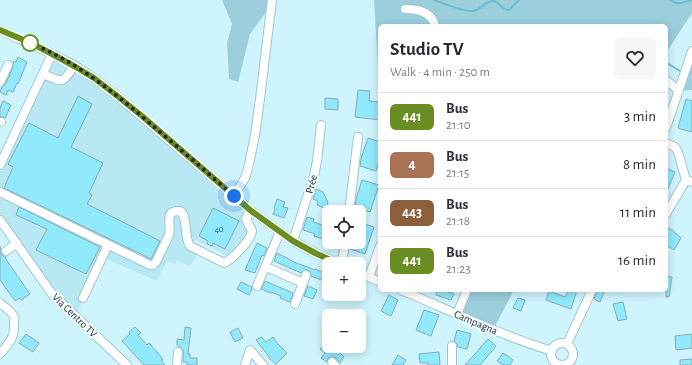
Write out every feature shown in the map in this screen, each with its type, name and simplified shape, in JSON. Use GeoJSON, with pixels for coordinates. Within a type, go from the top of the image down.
{"type":"FeatureCollection","features":[{"type":"Feature","properties":{"kind":"street"},"geometry":{"type":"LineString","coordinates":[[234,196],[246,175],[255,135],[272,0]]}},
{"type":"Feature","properties":{"kind":"street"},"geometry":{"type":"LineString","coordinates":[[405,9],[414,9],[423,12],[430,16],[434,24]]}},
{"type":"Feature","properties":{"kind":"street"},"geometry":{"type":"LineString","coordinates":[[0,30],[31,43],[94,78],[116,95],[250,210],[293,241],[324,257]]}},
{"type":"Feature","properties":{"kind":"street"},"geometry":{"type":"LineString","coordinates":[[668,122],[692,51]]}},
{"type":"Feature","properties":{"kind":"street"},"geometry":{"type":"LineString","coordinates":[[0,165],[52,54]]}},
{"type":"Feature","properties":{"kind":"street"},"geometry":{"type":"LineString","coordinates":[[0,82],[8,65]]}},
{"type":"Feature","properties":{"kind":"street"},"geometry":{"type":"LineString","coordinates":[[43,74],[58,81],[64,80],[74,66]]}},
{"type":"Feature","properties":{"kind":"street"},"geometry":{"type":"LineString","coordinates":[[668,82],[679,91]]}},
{"type":"Feature","properties":{"kind":"street","name":"Prée"},"geometry":{"type":"LineString","coordinates":[[293,241],[314,176],[321,125]]}},
{"type":"Feature","properties":{"kind":"street"},"geometry":{"type":"LineString","coordinates":[[350,205],[358,137]]}},
{"type":"Feature","properties":{"kind":"street"},"geometry":{"type":"LineString","coordinates":[[668,144],[675,148],[678,152],[689,181],[668,211]]}},
{"type":"Feature","properties":{"kind":"street"},"geometry":{"type":"LineString","coordinates":[[0,192],[108,245],[153,265],[156,262],[169,235],[170,216],[172,213],[178,211],[181,212],[184,217],[186,238],[190,246],[224,263],[232,258],[250,237],[252,231],[246,219],[250,210]]}},
{"type":"Feature","properties":{"kind":"street","name":"Via Centro TV"},"geometry":{"type":"LineString","coordinates":[[0,220],[52,294],[127,365]]}},
{"type":"Feature","properties":{"kind":"street"},"geometry":{"type":"LineString","coordinates":[[257,286],[280,232]]}},
{"type":"Feature","properties":{"kind":"street"},"geometry":{"type":"LineString","coordinates":[[6,251],[17,243]]}},
{"type":"Feature","properties":{"kind":"street"},"geometry":{"type":"LineString","coordinates":[[83,298],[108,245]]}},
{"type":"Feature","properties":{"kind":"street"},"geometry":{"type":"LineString","coordinates":[[369,277],[378,252]]}},
{"type":"Feature","properties":{"kind":"street"},"geometry":{"type":"LineString","coordinates":[[266,267],[305,279],[295,304]]}},
{"type":"Feature","properties":{"kind":"street"},"geometry":{"type":"LineString","coordinates":[[366,276],[378,281]]}},
{"type":"Feature","properties":{"kind":"street","name":"Campagna"},"geometry":{"type":"LineString","coordinates":[[405,292],[516,338],[552,351]]}},
{"type":"Feature","properties":{"kind":"street"},"geometry":{"type":"LineString","coordinates":[[458,314],[466,292]]}},
{"type":"Feature","properties":{"kind":"street"},"geometry":{"type":"LineString","coordinates":[[567,344],[591,292]]}},
{"type":"Feature","properties":{"kind":"street"},"geometry":{"type":"LineString","coordinates":[[0,303],[14,317],[14,325],[12,340],[0,354]]}},
{"type":"Feature","properties":{"kind":"street"},"geometry":{"type":"LineString","coordinates":[[560,343],[567,344],[572,349],[572,359],[567,363],[561,365],[558,364],[553,360],[552,351],[556,345],[560,343]]}},
{"type":"Feature","properties":{"kind":"street"},"geometry":{"type":"LineString","coordinates":[[452,346],[452,365]]}},
{"type":"Feature","properties":{"kind":"street"},"geometry":{"type":"LineString","coordinates":[[245,365],[250,350],[263,364]]}},
{"type":"Feature","properties":{"kind":"street"},"geometry":{"type":"LineString","coordinates":[[176,365],[178,352]]}},
{"type":"Feature","properties":{"kind":"shaded area"},"geometry":{"type":"Polygon","coordinates":[[[222,0],[268,0],[266,12],[250,34],[238,82],[229,79],[227,43],[232,24],[222,0]]]}},
{"type":"Feature","properties":{"kind":"shaded area"},"geometry":{"type":"Polygon","coordinates":[[[374,0],[692,0],[692,13],[668,50],[668,24],[378,24],[378,65],[374,0]]]}},
{"type":"Feature","properties":{"kind":"shaded area"},"geometry":{"type":"Polygon","coordinates":[[[54,57],[116,99],[203,176],[250,210],[247,237],[228,256],[196,240],[193,244],[197,255],[190,266],[177,261],[175,264],[167,261],[157,281],[104,258],[76,315],[55,294],[0,218],[0,172],[54,57]]]}},
{"type":"Feature","properties":{"kind":"shaded area"},"geometry":{"type":"Polygon","coordinates":[[[692,63],[692,90],[679,91],[692,63]]]}},
{"type":"Feature","properties":{"kind":"shaded area"},"geometry":{"type":"Polygon","coordinates":[[[466,292],[513,292],[493,330],[457,314],[466,292]]]}},
{"type":"Feature","properties":{"kind":"building"},"geometry":{"type":"Polygon","coordinates":[[[18,57],[27,62],[13,92],[8,90],[6,95],[0,91],[6,83],[14,61],[16,62],[18,57]]]}},
{"type":"Feature","properties":{"kind":"building"},"geometry":{"type":"Polygon","coordinates":[[[358,90],[370,91],[369,101],[378,102],[378,120],[355,117],[358,90]]]}},
{"type":"Feature","properties":{"kind":"building"},"geometry":{"type":"Polygon","coordinates":[[[78,96],[92,104],[71,147],[103,163],[89,193],[92,195],[87,204],[160,241],[151,259],[4,188],[13,167],[8,164],[29,123],[58,138],[78,96]]]}},
{"type":"Feature","properties":{"kind":"building"},"geometry":{"type":"Polygon","coordinates":[[[325,98],[338,99],[338,110],[325,109],[325,98]]]}},
{"type":"Feature","properties":{"kind":"building"},"geometry":{"type":"Polygon","coordinates":[[[686,99],[692,101],[691,132],[678,128],[686,99]]]}},
{"type":"Feature","properties":{"kind":"building"},"geometry":{"type":"Polygon","coordinates":[[[3,101],[11,105],[5,118],[0,116],[0,108],[3,101]]]}},
{"type":"Feature","properties":{"kind":"building"},"geometry":{"type":"Polygon","coordinates":[[[368,138],[378,141],[378,164],[376,171],[360,166],[361,158],[368,138]]]}},
{"type":"Feature","properties":{"kind":"building"},"geometry":{"type":"Polygon","coordinates":[[[668,169],[675,172],[668,188],[668,169]]]}},
{"type":"Feature","properties":{"kind":"building"},"geometry":{"type":"Polygon","coordinates":[[[362,180],[378,185],[370,212],[366,211],[366,205],[355,205],[362,180]]]}},
{"type":"Feature","properties":{"kind":"building"},"geometry":{"type":"Polygon","coordinates":[[[316,189],[323,192],[328,202],[327,205],[322,205],[322,207],[317,205],[318,201],[313,199],[316,189]]]}},
{"type":"Feature","properties":{"kind":"building"},"geometry":{"type":"Polygon","coordinates":[[[277,199],[285,202],[283,207],[288,208],[284,218],[273,214],[277,199]]]}},
{"type":"Feature","properties":{"kind":"building"},"geometry":{"type":"Polygon","coordinates":[[[19,207],[100,247],[86,274],[36,250],[47,229],[16,215],[19,207]]]}},
{"type":"Feature","properties":{"kind":"building"},"geometry":{"type":"Polygon","coordinates":[[[213,208],[239,221],[225,249],[213,243],[212,246],[207,244],[208,241],[199,236],[213,208]]]}},
{"type":"Feature","properties":{"kind":"building"},"geometry":{"type":"Polygon","coordinates":[[[307,217],[314,219],[313,222],[322,225],[322,239],[314,236],[315,234],[303,230],[307,217]]]}},
{"type":"Feature","properties":{"kind":"building"},"geometry":{"type":"Polygon","coordinates":[[[366,224],[374,227],[365,254],[350,249],[366,249],[366,224]]]}},
{"type":"Feature","properties":{"kind":"building"},"geometry":{"type":"Polygon","coordinates":[[[668,228],[681,238],[674,250],[668,246],[668,228]]]}},
{"type":"Feature","properties":{"kind":"building"},"geometry":{"type":"Polygon","coordinates":[[[257,243],[267,248],[264,256],[262,255],[255,273],[245,270],[257,243]]]}},
{"type":"Feature","properties":{"kind":"building"},"geometry":{"type":"Polygon","coordinates":[[[0,247],[1,254],[6,256],[5,258],[30,294],[21,300],[20,298],[15,301],[0,280],[0,247]]]}},
{"type":"Feature","properties":{"kind":"building"},"geometry":{"type":"Polygon","coordinates":[[[277,253],[294,262],[322,272],[322,280],[311,276],[308,270],[301,273],[274,261],[277,253]]]}},
{"type":"Feature","properties":{"kind":"building"},"geometry":{"type":"Polygon","coordinates":[[[668,276],[672,277],[669,297],[666,297],[666,292],[668,292],[668,276]]]}},
{"type":"Feature","properties":{"kind":"building"},"geometry":{"type":"Polygon","coordinates":[[[265,281],[293,293],[290,302],[280,298],[281,296],[261,289],[265,281]]]}},
{"type":"Feature","properties":{"kind":"building"},"geometry":{"type":"Polygon","coordinates":[[[241,282],[252,287],[249,295],[237,289],[241,282]]]}},
{"type":"Feature","properties":{"kind":"building"},"geometry":{"type":"Polygon","coordinates":[[[308,286],[317,290],[313,299],[304,296],[308,286]]]}},
{"type":"Feature","properties":{"kind":"building"},"geometry":{"type":"Polygon","coordinates":[[[437,292],[448,292],[454,294],[451,300],[436,295],[437,292]]]}},
{"type":"Feature","properties":{"kind":"building"},"geometry":{"type":"Polygon","coordinates":[[[549,292],[565,297],[568,292],[576,292],[571,309],[546,300],[549,292]]]}},
{"type":"Feature","properties":{"kind":"building"},"geometry":{"type":"Polygon","coordinates":[[[596,292],[604,292],[600,302],[594,299],[596,292]]]}},
{"type":"Feature","properties":{"kind":"building"},"geometry":{"type":"Polygon","coordinates":[[[389,295],[398,300],[391,316],[381,311],[389,295]]]}},
{"type":"Feature","properties":{"kind":"building"},"geometry":{"type":"Polygon","coordinates":[[[518,298],[525,300],[521,311],[513,308],[518,298]]]}},
{"type":"Feature","properties":{"kind":"building"},"geometry":{"type":"Polygon","coordinates":[[[623,302],[627,319],[618,321],[613,304],[623,302]]]}},
{"type":"Feature","properties":{"kind":"building"},"geometry":{"type":"Polygon","coordinates":[[[424,310],[439,315],[431,336],[416,330],[424,310]]]}},
{"type":"Feature","properties":{"kind":"building"},"geometry":{"type":"Polygon","coordinates":[[[135,327],[141,333],[138,335],[147,345],[149,343],[163,359],[161,360],[165,365],[144,365],[122,341],[135,327]]]}},
{"type":"Feature","properties":{"kind":"building"},"geometry":{"type":"Polygon","coordinates":[[[185,327],[191,328],[188,354],[190,354],[190,358],[197,358],[197,365],[187,365],[187,362],[183,362],[183,350],[177,345],[177,339],[184,340],[185,327]]]}},
{"type":"Feature","properties":{"kind":"building"},"geometry":{"type":"Polygon","coordinates":[[[238,328],[243,338],[235,342],[230,332],[238,328]]]}},
{"type":"Feature","properties":{"kind":"building"},"geometry":{"type":"Polygon","coordinates":[[[457,330],[471,334],[467,349],[458,347],[454,341],[457,330]]]}},
{"type":"Feature","properties":{"kind":"building"},"geometry":{"type":"Polygon","coordinates":[[[26,334],[39,343],[33,352],[19,343],[26,334]]]}},
{"type":"Feature","properties":{"kind":"building"},"geometry":{"type":"Polygon","coordinates":[[[692,334],[692,348],[676,350],[675,336],[692,334]]]}},
{"type":"Feature","properties":{"kind":"building"},"geometry":{"type":"Polygon","coordinates":[[[261,337],[266,342],[273,337],[287,353],[276,364],[269,358],[256,340],[261,337]]]}},
{"type":"Feature","properties":{"kind":"building"},"geometry":{"type":"Polygon","coordinates":[[[488,339],[496,346],[480,365],[465,365],[488,339]]]}},
{"type":"Feature","properties":{"kind":"building"},"geometry":{"type":"Polygon","coordinates":[[[439,352],[440,365],[420,363],[419,354],[439,352]]]}},
{"type":"Feature","properties":{"kind":"building"},"geometry":{"type":"Polygon","coordinates":[[[325,353],[340,353],[344,357],[340,363],[333,357],[328,358],[327,362],[321,358],[325,353]]]}},
{"type":"Feature","properties":{"kind":"building"},"geometry":{"type":"Polygon","coordinates":[[[503,353],[513,360],[510,365],[503,365],[497,361],[503,353]]]}},
{"type":"Feature","properties":{"kind":"building"},"geometry":{"type":"Polygon","coordinates":[[[398,355],[406,360],[403,365],[392,365],[398,355]]]}},
{"type":"Feature","properties":{"kind":"building"},"geometry":{"type":"Polygon","coordinates":[[[692,359],[692,365],[680,365],[680,360],[692,359]]]}},
{"type":"Feature","properties":{"kind":"waterway"},"geometry":{"type":"LineString","coordinates":[[434,0],[468,11],[475,11],[491,1],[494,1],[505,9],[509,10],[519,0]]}},
{"type":"Feature","properties":{"kind":"waterway"},"geometry":{"type":"LineString","coordinates":[[671,0],[676,3],[691,0]]}},
{"type":"Feature","properties":{"kind":"waterway"},"geometry":{"type":"LineString","coordinates":[[668,64],[683,72]]}},
{"type":"Feature","properties":{"kind":"bus line","name":"441"},"geometry":{"type":"LineString","coordinates":[[0,30],[31,43],[94,78],[142,116],[250,210],[293,241],[324,257]]}},
{"type":"Feature","properties":{"kind":"route"},"geometry":{"type":"LineString","coordinates":[[30,43],[74,66],[105,86],[234,196]]}}]}
